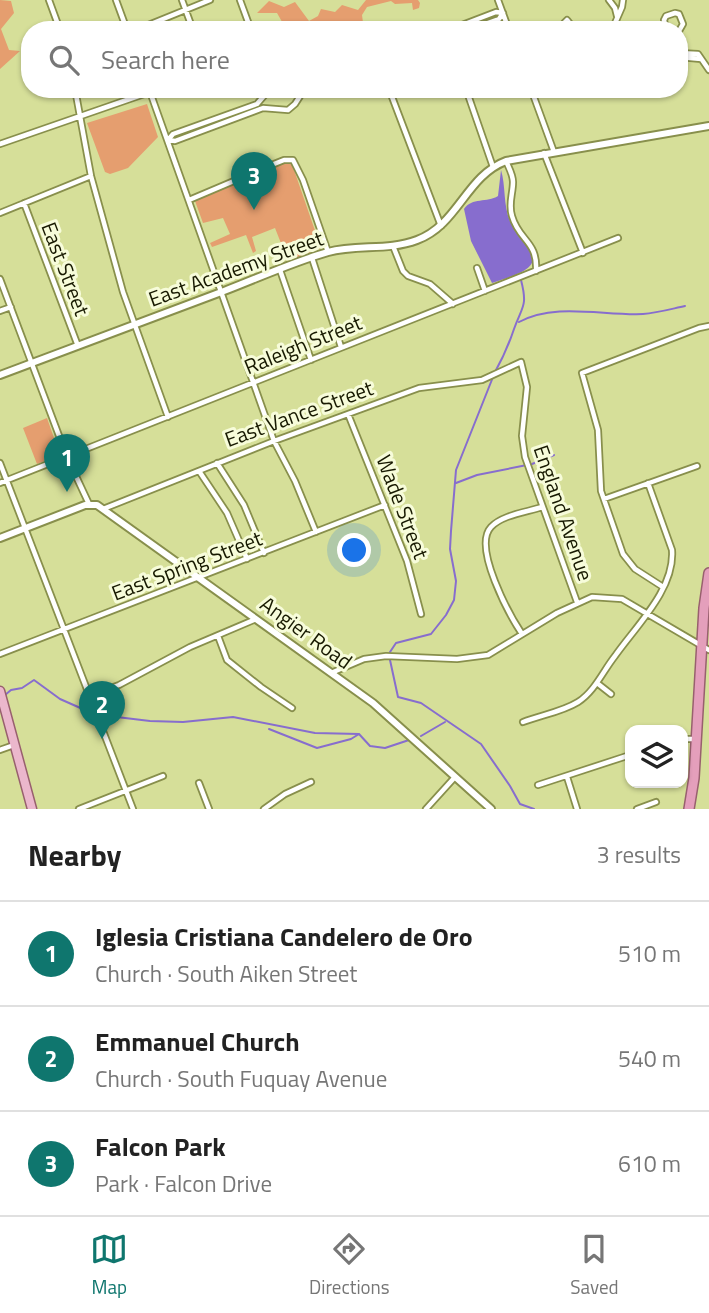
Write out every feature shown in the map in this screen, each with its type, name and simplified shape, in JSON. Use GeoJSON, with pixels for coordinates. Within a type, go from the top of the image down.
{"type":"FeatureCollection","features":[{"type":"Feature","properties":{"kind":"highway"},"geometry":{"type":"LineString","coordinates":[[689,809],[694,778],[709,573]]}},
{"type":"Feature","properties":{"kind":"main road"},"geometry":{"type":"LineString","coordinates":[[0,691],[32,809]]}},
{"type":"Feature","properties":{"kind":"street"},"geometry":{"type":"LineString","coordinates":[[50,0],[57,21]]}},
{"type":"Feature","properties":{"kind":"street"},"geometry":{"type":"LineString","coordinates":[[116,0],[124,21]]}},
{"type":"Feature","properties":{"kind":"street"},"geometry":{"type":"LineString","coordinates":[[181,0],[189,21]]}},
{"type":"Feature","properties":{"kind":"street"},"geometry":{"type":"LineString","coordinates":[[158,21],[210,0]]}},
{"type":"Feature","properties":{"kind":"street"},"geometry":{"type":"LineString","coordinates":[[240,0],[248,21]]}},
{"type":"Feature","properties":{"kind":"street"},"geometry":{"type":"LineString","coordinates":[[498,0],[506,21]]}},
{"type":"Feature","properties":{"kind":"street"},"geometry":{"type":"LineString","coordinates":[[609,0],[617,17]]}},
{"type":"Feature","properties":{"kind":"street"},"geometry":{"type":"LineString","coordinates":[[615,21],[623,0]]}},
{"type":"Feature","properties":{"kind":"street"},"geometry":{"type":"LineString","coordinates":[[472,21],[496,12],[503,13]]}},
{"type":"Feature","properties":{"kind":"street"},"geometry":{"type":"LineString","coordinates":[[493,21],[503,13]]}},
{"type":"Feature","properties":{"kind":"street"},"geometry":{"type":"LineString","coordinates":[[664,21],[666,16],[675,13],[682,21]]}},
{"type":"Feature","properties":{"kind":"street"},"geometry":{"type":"LineString","coordinates":[[688,57],[701,59],[709,70]]}},
{"type":"Feature","properties":{"kind":"street"},"geometry":{"type":"LineString","coordinates":[[77,98],[91,176],[134,324],[168,417]]}},
{"type":"Feature","properties":{"kind":"street"},"geometry":{"type":"LineString","coordinates":[[0,145],[130,98]]}},
{"type":"Feature","properties":{"kind":"street"},"geometry":{"type":"LineString","coordinates":[[153,98],[274,441],[295,481],[316,531]]}},
{"type":"Feature","properties":{"kind":"street"},"geometry":{"type":"LineString","coordinates":[[168,140],[173,134],[259,102],[262,98]]}},
{"type":"Feature","properties":{"kind":"street"},"geometry":{"type":"LineString","coordinates":[[168,140],[175,141],[262,108],[288,110],[298,98]]}},
{"type":"Feature","properties":{"kind":"street"},"geometry":{"type":"LineString","coordinates":[[392,98],[441,226]]}},
{"type":"Feature","properties":{"kind":"street"},"geometry":{"type":"LineString","coordinates":[[469,98],[493,167]]}},
{"type":"Feature","properties":{"kind":"street"},"geometry":{"type":"LineString","coordinates":[[534,98],[554,152]]}},
{"type":"Feature","properties":{"kind":"street"},"geometry":{"type":"LineString","coordinates":[[259,102],[262,108]]}},
{"type":"Feature","properties":{"kind":"street","name":"East Academy Street"},"geometry":{"type":"LineString","coordinates":[[0,375],[328,252],[394,247],[418,240],[441,226],[474,183],[493,167],[506,161],[709,126]]}},
{"type":"Feature","properties":{"kind":"street"},"geometry":{"type":"LineString","coordinates":[[544,153],[583,253]]}},
{"type":"Feature","properties":{"kind":"street"},"geometry":{"type":"LineString","coordinates":[[189,200],[284,160],[293,160],[303,180],[328,252]]}},
{"type":"Feature","properties":{"kind":"street"},"geometry":{"type":"LineString","coordinates":[[506,161],[513,184],[510,206],[512,217],[534,250],[537,257],[536,271]]}},
{"type":"Feature","properties":{"kind":"street"},"geometry":{"type":"LineString","coordinates":[[0,213],[91,176]]}},
{"type":"Feature","properties":{"kind":"street","name":"East Street"},"geometry":{"type":"LineString","coordinates":[[24,203],[78,346]]}},
{"type":"Feature","properties":{"kind":"street","name":"Raleigh Street"},"geometry":{"type":"LineString","coordinates":[[0,483],[618,238]]}},
{"type":"Feature","properties":{"kind":"street"},"geometry":{"type":"LineString","coordinates":[[394,247],[403,271],[408,276],[430,284],[453,304]]}},
{"type":"Feature","properties":{"kind":"street"},"geometry":{"type":"LineString","coordinates":[[312,258],[341,347]]}},
{"type":"Feature","properties":{"kind":"street"},"geometry":{"type":"LineString","coordinates":[[477,268],[485,291]]}},
{"type":"Feature","properties":{"kind":"street"},"geometry":{"type":"LineString","coordinates":[[280,270],[311,360]]}},
{"type":"Feature","properties":{"kind":"street"},"geometry":{"type":"LineString","coordinates":[[0,279],[67,457],[89,504],[0,538]]}},
{"type":"Feature","properties":{"kind":"street"},"geometry":{"type":"LineString","coordinates":[[0,311],[12,307]]}},
{"type":"Feature","properties":{"kind":"street"},"geometry":{"type":"LineString","coordinates":[[663,587],[645,577],[626,560],[601,491],[598,430],[582,373],[699,328],[709,327]]}},
{"type":"Feature","properties":{"kind":"street","name":"England Avenue"},"geometry":{"type":"LineString","coordinates":[[511,367],[521,362],[525,376],[526,401],[522,436],[525,457],[577,602]]}},
{"type":"Feature","properties":{"kind":"street","name":"East Vance Street"},"geometry":{"type":"LineString","coordinates":[[103,509],[274,441],[419,388],[482,380],[511,367]]}},
{"type":"Feature","properties":{"kind":"street","name":"Wade Street"},"geometry":{"type":"LineString","coordinates":[[348,414],[407,561],[421,614]]}},
{"type":"Feature","properties":{"kind":"street"},"geometry":{"type":"LineString","coordinates":[[0,463],[133,809]]}},
{"type":"Feature","properties":{"kind":"street"},"geometry":{"type":"LineString","coordinates":[[217,463],[244,505],[264,553]]}},
{"type":"Feature","properties":{"kind":"street"},"geometry":{"type":"LineString","coordinates":[[604,499],[697,466]]}},
{"type":"Feature","properties":{"kind":"street"},"geometry":{"type":"LineString","coordinates":[[198,471],[227,513],[247,559]]}},
{"type":"Feature","properties":{"kind":"street"},"geometry":{"type":"LineString","coordinates":[[523,722],[579,701],[597,683],[663,587],[671,568],[672,550],[648,483]]}},
{"type":"Feature","properties":{"kind":"street","name":"Angier Road"},"geometry":{"type":"LineString","coordinates":[[89,504],[103,509],[331,673],[398,724],[491,809]]}},
{"type":"Feature","properties":{"kind":"street","name":"East Spring Street"},"geometry":{"type":"LineString","coordinates":[[0,654],[385,505]]}},
{"type":"Feature","properties":{"kind":"street"},"geometry":{"type":"LineString","coordinates":[[522,634],[496,584],[486,534],[496,523],[542,508]]}},
{"type":"Feature","properties":{"kind":"street"},"geometry":{"type":"LineString","coordinates":[[331,673],[364,659],[386,656],[472,658],[488,654],[577,602],[592,597],[622,599],[705,647]]}},
{"type":"Feature","properties":{"kind":"street"},"geometry":{"type":"LineString","coordinates":[[89,696],[119,685],[190,647],[256,619]]}},
{"type":"Feature","properties":{"kind":"street"},"geometry":{"type":"LineString","coordinates":[[218,636],[227,660],[292,708]]}},
{"type":"Feature","properties":{"kind":"street"},"geometry":{"type":"LineString","coordinates":[[597,683],[611,694]]}},
{"type":"Feature","properties":{"kind":"street"},"geometry":{"type":"LineString","coordinates":[[688,740],[696,739]]}},
{"type":"Feature","properties":{"kind":"street"},"geometry":{"type":"LineString","coordinates":[[0,750],[15,745]]}},
{"type":"Feature","properties":{"kind":"street"},"geometry":{"type":"LineString","coordinates":[[538,785],[625,757]]}},
{"type":"Feature","properties":{"kind":"street"},"geometry":{"type":"LineString","coordinates":[[79,809],[163,776]]}},
{"type":"Feature","properties":{"kind":"street"},"geometry":{"type":"LineString","coordinates":[[567,776],[577,809]]}},
{"type":"Feature","properties":{"kind":"street"},"geometry":{"type":"LineString","coordinates":[[426,809],[455,777]]}},
{"type":"Feature","properties":{"kind":"street"},"geometry":{"type":"LineString","coordinates":[[264,809],[285,794],[311,782]]}},
{"type":"Feature","properties":{"kind":"street"},"geometry":{"type":"LineString","coordinates":[[199,783],[209,809]]}},
{"type":"Feature","properties":{"kind":"street"},"geometry":{"type":"LineString","coordinates":[[637,809],[656,802]]}},
{"type":"Feature","properties":{"kind":"shaded area"},"geometry":{"type":"Polygon","coordinates":[[[0,0],[11,1],[14,13],[1,29],[9,50],[20,51],[0,69],[0,0]]]}},
{"type":"Feature","properties":{"kind":"shaded area"},"geometry":{"type":"Polygon","coordinates":[[[366,0],[418,0],[420,3],[419,8],[413,10],[412,3],[395,4],[391,1],[367,7],[362,15],[363,21],[309,21],[318,16],[321,9],[335,12],[342,5],[358,10],[366,0]]]}},
{"type":"Feature","properties":{"kind":"shaded area"},"geometry":{"type":"Polygon","coordinates":[[[269,1],[284,7],[295,2],[309,21],[282,21],[277,13],[257,13],[269,1]]]}},
{"type":"Feature","properties":{"kind":"shaded area"},"geometry":{"type":"Polygon","coordinates":[[[147,104],[158,137],[128,168],[110,174],[105,172],[87,123],[147,104]]]}},
{"type":"Feature","properties":{"kind":"shaded area"},"geometry":{"type":"Polygon","coordinates":[[[287,162],[292,164],[321,248],[288,261],[275,228],[252,237],[256,251],[253,253],[246,235],[212,247],[210,243],[230,234],[223,218],[203,223],[195,201],[287,162]]]}},
{"type":"Feature","properties":{"kind":"shaded area"},"geometry":{"type":"Polygon","coordinates":[[[501,170],[508,217],[531,249],[533,257],[532,263],[522,272],[492,283],[471,241],[464,209],[475,201],[498,196],[501,170]]]}},
{"type":"Feature","properties":{"kind":"shaded area"},"geometry":{"type":"Polygon","coordinates":[[[47,418],[60,455],[37,464],[23,428],[47,418]]]}},
{"type":"Feature","properties":{"kind":"waterway"},"geometry":{"type":"LineString","coordinates":[[495,372],[523,306],[521,280]]}},
{"type":"Feature","properties":{"kind":"waterway"},"geometry":{"type":"LineString","coordinates":[[519,322],[533,316],[564,311],[643,314],[685,306]]}},
{"type":"Feature","properties":{"kind":"waterway"},"geometry":{"type":"LineString","coordinates":[[390,652],[396,643],[431,634],[454,600],[456,581],[450,549],[456,470],[493,377]]}},
{"type":"Feature","properties":{"kind":"waterway"},"geometry":{"type":"LineString","coordinates":[[456,483],[477,475],[532,464],[554,455]]}},
{"type":"Feature","properties":{"kind":"waterway"},"geometry":{"type":"LineString","coordinates":[[390,660],[398,697],[421,703],[481,744],[520,804],[534,809]]}},
{"type":"Feature","properties":{"kind":"waterway"},"geometry":{"type":"LineString","coordinates":[[5,695],[34,680],[60,699],[94,714]]}},
{"type":"Feature","properties":{"kind":"waterway"},"geometry":{"type":"LineString","coordinates":[[100,715],[183,722],[233,717],[315,733],[359,734]]}},
{"type":"Feature","properties":{"kind":"waterway"},"geometry":{"type":"LineString","coordinates":[[421,736],[445,722]]}},
{"type":"Feature","properties":{"kind":"waterway"},"geometry":{"type":"LineString","coordinates":[[269,729],[317,748],[351,739],[359,734]]}},
{"type":"Feature","properties":{"kind":"waterway"},"geometry":{"type":"LineString","coordinates":[[359,734],[370,746],[385,748],[409,740]]}},
{"type":"Feature","properties":{"kind":"place","name":"Falcon Park"},"geometry":{"type":"Point","coordinates":[254,210]}},
{"type":"Feature","properties":{"kind":"place","name":"Iglesia Cristiana Candelero de Oro"},"geometry":{"type":"Point","coordinates":[67,492]}},
{"type":"Feature","properties":{"kind":"place","name":"Emmanuel Church"},"geometry":{"type":"Point","coordinates":[102,739]}}]}
